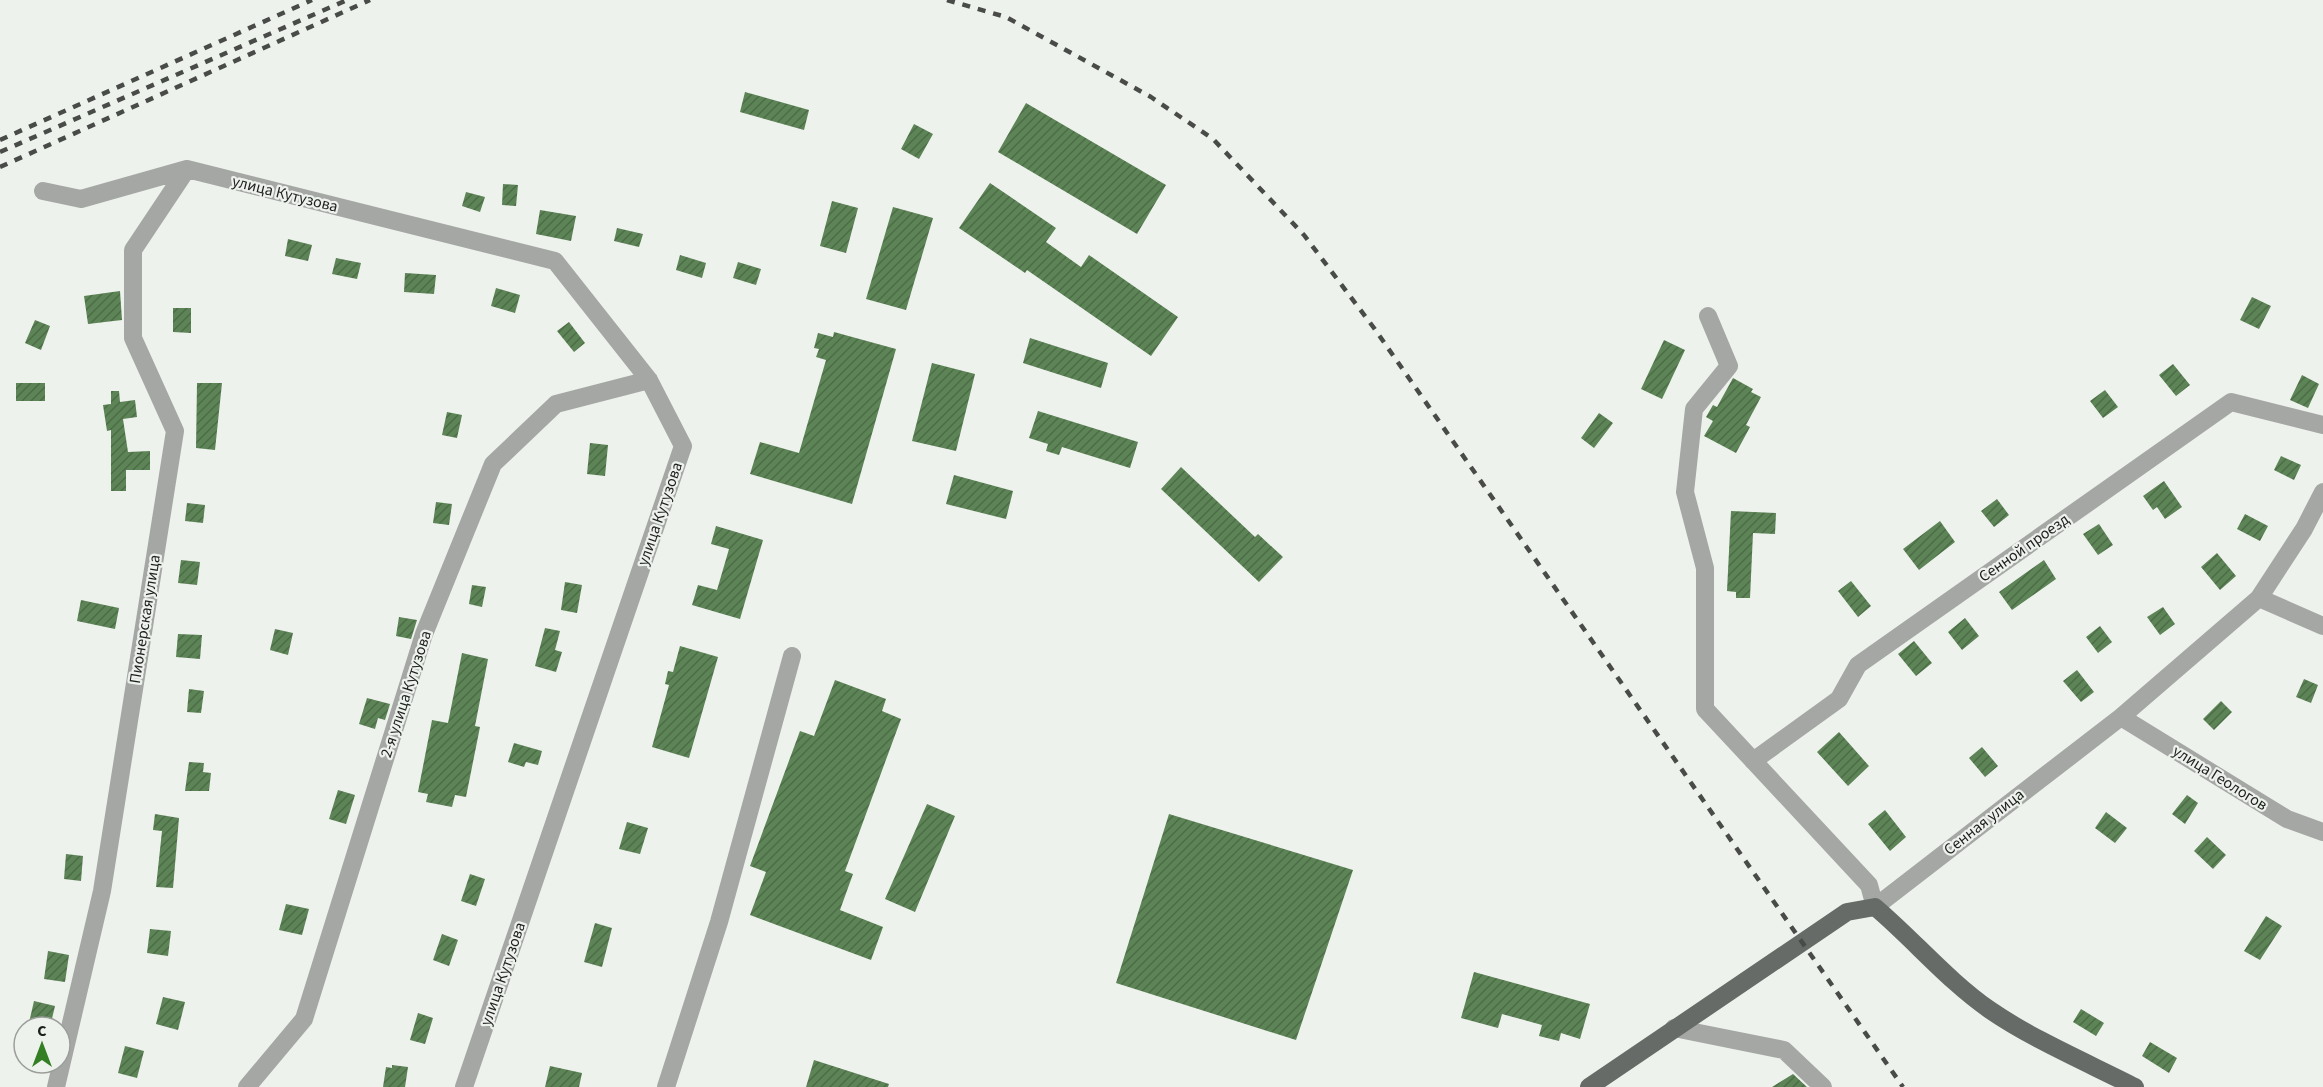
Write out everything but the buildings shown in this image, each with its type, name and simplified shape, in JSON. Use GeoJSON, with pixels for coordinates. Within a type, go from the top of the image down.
{"type":"FeatureCollection","features":[{"type":"Feature","properties":{"kind":"main road","name":"Сенная улица"},"geometry":{"type":"LineString","coordinates":[[1589,1087],[1847,912],[1875,907]]}},
{"type":"Feature","properties":{"kind":"main road"},"geometry":{"type":"LineString","coordinates":[[1875,907],[1905,932],[1934,963],[1990,1010],[2135,1087]]}},
{"type":"Feature","properties":{"kind":"street"},"geometry":{"type":"LineString","coordinates":[[43,191],[81,199],[187,169]]}},
{"type":"Feature","properties":{"kind":"street","name":"улица Кутузова"},"geometry":{"type":"LineString","coordinates":[[187,169],[555,261],[649,380],[683,446],[464,1087]]}},
{"type":"Feature","properties":{"kind":"street","name":"Пионерская улица"},"geometry":{"type":"LineString","coordinates":[[56,1087],[102,891],[175,431],[133,338],[133,250],[187,169]]}},
{"type":"Feature","properties":{"kind":"street"},"geometry":{"type":"LineString","coordinates":[[1707,316],[1729,366],[1694,409],[1685,492],[1705,568],[1705,709],[1869,885],[1875,907]]}},
{"type":"Feature","properties":{"kind":"street","name":"2-я улица Кутузова"},"geometry":{"type":"LineString","coordinates":[[247,1087],[304,1019],[424,634],[493,464],[556,404],[649,380]]}},
{"type":"Feature","properties":{"kind":"street","name":"Сенной проезд"},"geometry":{"type":"LineString","coordinates":[[1753,760],[1839,699],[1858,665],[2231,402],[2323,425]]}},
{"type":"Feature","properties":{"kind":"street","name":"Сенная улица"},"geometry":{"type":"LineString","coordinates":[[1875,907],[2121,717],[2259,598],[2304,529],[2323,492]]}},
{"type":"Feature","properties":{"kind":"street"},"geometry":{"type":"LineString","coordinates":[[2259,598],[2323,626]]}},
{"type":"Feature","properties":{"kind":"street"},"geometry":{"type":"LineString","coordinates":[[666,1087],[719,922],[792,656]]}},
{"type":"Feature","properties":{"kind":"street","name":"улица Геологов"},"geometry":{"type":"LineString","coordinates":[[2121,717],[2287,819],[2323,832]]}},
{"type":"Feature","properties":{"kind":"street"},"geometry":{"type":"LineString","coordinates":[[1674,1028],[1784,1050],[1824,1087]]}},
{"type":"Feature","properties":{"kind":"railway"},"geometry":{"type":"LineString","coordinates":[[0,140],[312,0]]}},
{"type":"Feature","properties":{"kind":"railway"},"geometry":{"type":"LineString","coordinates":[[0,152],[347,0]]}},
{"type":"Feature","properties":{"kind":"railway"},"geometry":{"type":"LineString","coordinates":[[0,167],[370,0]]}},
{"type":"Feature","properties":{"kind":"railway"},"geometry":{"type":"LineString","coordinates":[[947,0],[1006,17],[1151,97],[1213,139],[1304,235],[1374,328],[1903,1087]]}}]}
